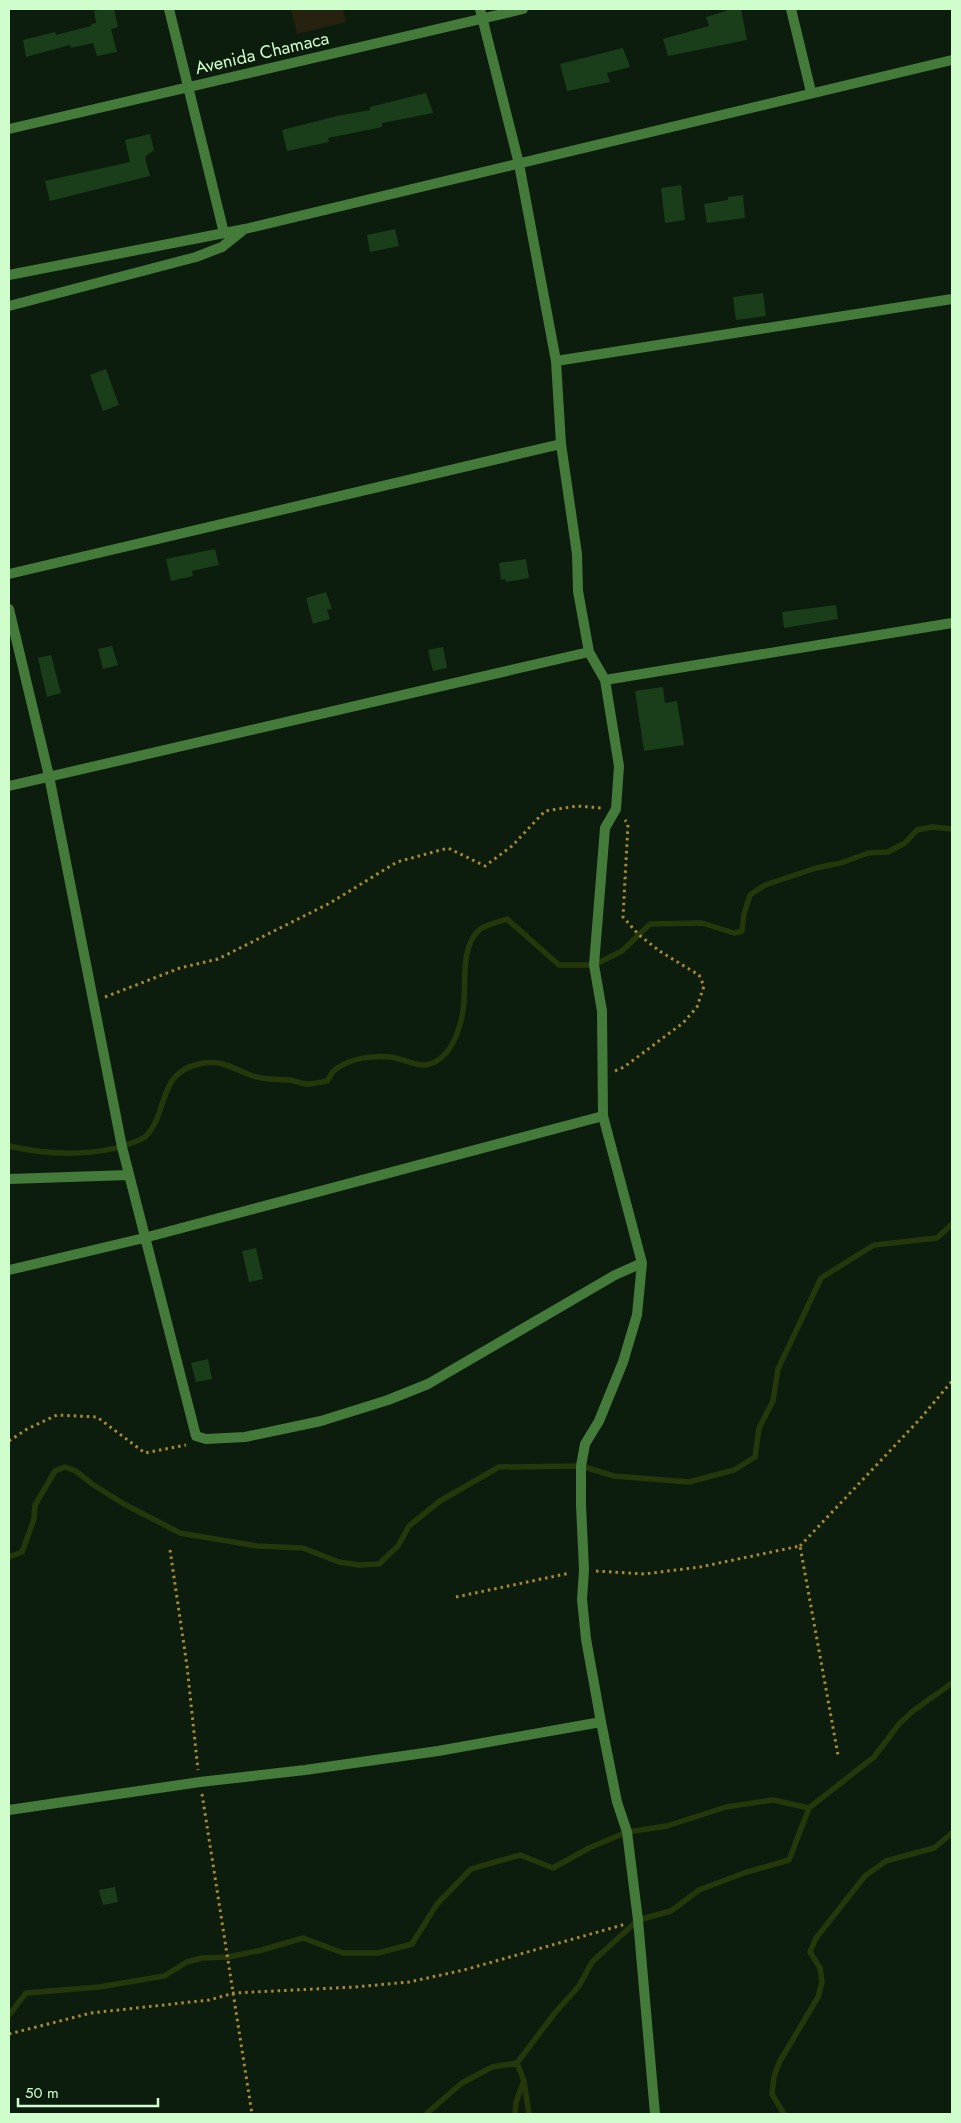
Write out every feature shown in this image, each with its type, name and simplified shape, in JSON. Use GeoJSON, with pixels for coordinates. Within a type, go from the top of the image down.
{"type":"FeatureCollection","features":[{"type":"Feature","properties":{"kind":"street"},"geometry":{"type":"LineString","coordinates":[[169,9],[224,233]]}},
{"type":"Feature","properties":{"kind":"street","name":"Avenida Chamaca"},"geometry":{"type":"LineString","coordinates":[[9,129],[188,87],[481,14],[523,9]]}},
{"type":"Feature","properties":{"kind":"street"},"geometry":{"type":"LineString","coordinates":[[791,9],[811,92]]}},
{"type":"Feature","properties":{"kind":"street"},"geometry":{"type":"LineString","coordinates":[[481,14],[519,164],[556,361],[562,444],[577,554],[578,591],[589,652],[605,680],[619,766],[616,809],[605,828],[594,965],[602,1012],[603,1116],[642,1263],[637,1314],[623,1362],[599,1421],[585,1444],[581,1466],[580,1505],[584,1570],[582,1599],[586,1639],[601,1722],[617,1802],[627,1832],[638,1920],[654,2114]]}},
{"type":"Feature","properties":{"kind":"street"},"geometry":{"type":"LineString","coordinates":[[9,276],[245,229],[811,92],[952,60]]}},
{"type":"Feature","properties":{"kind":"street"},"geometry":{"type":"LineString","coordinates":[[9,306],[196,256],[222,247],[245,229]]}},
{"type":"Feature","properties":{"kind":"street"},"geometry":{"type":"LineString","coordinates":[[556,361],[952,299]]}},
{"type":"Feature","properties":{"kind":"street"},"geometry":{"type":"LineString","coordinates":[[9,574],[562,444]]}},
{"type":"Feature","properties":{"kind":"street"},"geometry":{"type":"LineString","coordinates":[[9,609],[49,776],[129,1175],[196,1436],[206,1439],[245,1437],[321,1421],[388,1400],[428,1384],[615,1274],[642,1263]]}},
{"type":"Feature","properties":{"kind":"street"},"geometry":{"type":"LineString","coordinates":[[605,680],[952,623]]}},
{"type":"Feature","properties":{"kind":"street"},"geometry":{"type":"LineString","coordinates":[[9,786],[589,652]]}},
{"type":"Feature","properties":{"kind":"street"},"geometry":{"type":"LineString","coordinates":[[9,1270],[144,1238],[603,1116]]}},
{"type":"Feature","properties":{"kind":"street"},"geometry":{"type":"LineString","coordinates":[[9,1179],[129,1175]]}},
{"type":"Feature","properties":{"kind":"street"},"geometry":{"type":"LineString","coordinates":[[9,1810],[200,1782],[305,1770],[438,1750],[601,1722]]}},
{"type":"Feature","properties":{"kind":"path"},"geometry":{"type":"LineString","coordinates":[[94,1001],[180,968],[218,959],[330,903],[397,862],[448,848],[485,866],[512,846],[545,811],[577,806],[616,809],[628,824],[623,918],[639,935],[661,952],[699,976],[704,986],[697,1007],[683,1023],[624,1067],[603,1076]]}},
{"type":"Feature","properties":{"kind":"path"},"geometry":{"type":"LineString","coordinates":[[456,1597],[584,1570],[644,1574],[700,1567],[800,1546],[920,1419],[952,1381]]}},
{"type":"Feature","properties":{"kind":"path"},"geometry":{"type":"LineString","coordinates":[[9,1441],[27,1429],[56,1415],[97,1417],[145,1452],[191,1444],[196,1436]]}},
{"type":"Feature","properties":{"kind":"path"},"geometry":{"type":"LineString","coordinates":[[800,1546],[838,1756]]}},
{"type":"Feature","properties":{"kind":"path"},"geometry":{"type":"LineString","coordinates":[[170,1550],[187,1666],[200,1782],[252,2114]]}},
{"type":"Feature","properties":{"kind":"path"},"geometry":{"type":"LineString","coordinates":[[9,2034],[91,2013],[209,2000],[234,1993],[355,1987],[409,1982],[464,1970],[638,1920]]}},
{"type":"Feature","properties":{"kind":"shaded area"},"geometry":{"type":"Polygon","coordinates":[[[291,9],[343,9],[346,22],[297,34],[291,9]]]}},
{"type":"Feature","properties":{"kind":"building"},"geometry":{"type":"Polygon","coordinates":[[[114,9],[118,27],[111,29],[117,52],[97,56],[93,43],[71,48],[70,45],[26,57],[23,40],[55,32],[56,35],[91,26],[91,24],[96,23],[94,11],[114,9]]]}},
{"type":"Feature","properties":{"kind":"building"},"geometry":{"type":"Polygon","coordinates":[[[725,9],[741,9],[747,40],[668,56],[663,39],[709,26],[706,17],[726,11],[725,9]]]}},
{"type":"Feature","properties":{"kind":"building"},"geometry":{"type":"Polygon","coordinates":[[[623,48],[630,67],[607,73],[610,82],[567,91],[560,64],[623,48]]]}},
{"type":"Feature","properties":{"kind":"building"},"geometry":{"type":"Polygon","coordinates":[[[426,93],[433,113],[382,123],[382,127],[328,138],[329,142],[287,151],[282,130],[370,110],[370,107],[426,93]]]}},
{"type":"Feature","properties":{"kind":"building"},"geometry":{"type":"Polygon","coordinates":[[[150,134],[154,150],[145,157],[150,176],[50,201],[45,181],[130,162],[125,140],[150,134]]]}},
{"type":"Feature","properties":{"kind":"building"},"geometry":{"type":"Polygon","coordinates":[[[681,185],[685,220],[665,223],[661,188],[681,185]]]}},
{"type":"Feature","properties":{"kind":"building"},"geometry":{"type":"Polygon","coordinates":[[[743,195],[745,218],[707,223],[704,204],[743,195]]]}},
{"type":"Feature","properties":{"kind":"building"},"geometry":{"type":"Polygon","coordinates":[[[395,229],[399,246],[370,252],[367,235],[395,229]]]}},
{"type":"Feature","properties":{"kind":"building"},"geometry":{"type":"Polygon","coordinates":[[[763,293],[766,316],[736,320],[733,297],[763,293]]]}},
{"type":"Feature","properties":{"kind":"building"},"geometry":{"type":"Polygon","coordinates":[[[106,369],[119,405],[103,411],[90,375],[106,369]]]}},
{"type":"Feature","properties":{"kind":"building"},"geometry":{"type":"Polygon","coordinates":[[[215,549],[219,565],[192,571],[193,576],[171,581],[166,559],[215,549]]]}},
{"type":"Feature","properties":{"kind":"building"},"geometry":{"type":"Polygon","coordinates":[[[526,559],[529,578],[506,582],[505,579],[501,580],[499,563],[526,559]]]}},
{"type":"Feature","properties":{"kind":"building"},"geometry":{"type":"Polygon","coordinates":[[[326,592],[332,609],[327,610],[330,619],[313,624],[306,598],[326,592]]]}},
{"type":"Feature","properties":{"kind":"building"},"geometry":{"type":"Polygon","coordinates":[[[836,605],[838,619],[784,628],[782,612],[836,605]]]}},
{"type":"Feature","properties":{"kind":"building"},"geometry":{"type":"Polygon","coordinates":[[[112,646],[118,665],[103,669],[98,649],[112,646]]]}},
{"type":"Feature","properties":{"kind":"building"},"geometry":{"type":"Polygon","coordinates":[[[443,647],[447,668],[433,671],[428,650],[443,647]]]}},
{"type":"Feature","properties":{"kind":"building"},"geometry":{"type":"Polygon","coordinates":[[[51,655],[61,693],[47,697],[38,658],[51,655]]]}},
{"type":"Feature","properties":{"kind":"building"},"geometry":{"type":"Polygon","coordinates":[[[663,687],[665,703],[677,701],[684,745],[644,751],[635,691],[663,687]]]}},
{"type":"Feature","properties":{"kind":"building"},"geometry":{"type":"Polygon","coordinates":[[[256,1248],[263,1279],[249,1282],[242,1251],[256,1248]]]}},
{"type":"Feature","properties":{"kind":"building"},"geometry":{"type":"Polygon","coordinates":[[[208,1359],[212,1379],[196,1382],[191,1363],[208,1359]]]}},
{"type":"Feature","properties":{"kind":"building"},"geometry":{"type":"Polygon","coordinates":[[[115,1887],[118,1902],[103,1905],[99,1890],[115,1887]]]}},
{"type":"Feature","properties":{"kind":"waterway"},"geometry":{"type":"LineString","coordinates":[[9,1146],[55,1153],[71,1153],[103,1151],[132,1143],[146,1136],[153,1126],[165,1094],[176,1076],[186,1069],[199,1064],[221,1063],[258,1077],[308,1084],[327,1081],[332,1073],[342,1065],[362,1058],[391,1057],[419,1065],[426,1065],[439,1060],[449,1049],[459,1027],[463,1011],[466,957],[469,947],[479,930],[492,924],[507,919],[559,965],[594,965],[622,951],[650,924],[702,923],[734,933],[742,931],[744,914],[750,895],[765,885],[816,868],[841,863],[868,853],[888,852],[905,843],[917,830],[932,827],[952,829]]}},
{"type":"Feature","properties":{"kind":"waterway"},"geometry":{"type":"LineString","coordinates":[[9,1557],[22,1552],[34,1519],[35,1505],[55,1471],[65,1467],[76,1471],[92,1484],[124,1504],[180,1533],[257,1546],[303,1548],[339,1562],[359,1565],[379,1564],[398,1546],[409,1526],[440,1501],[499,1467],[581,1466],[614,1476],[689,1482],[734,1470],[755,1457],[759,1428],[773,1401],[778,1369],[821,1278],[874,1245],[937,1238],[952,1224]]}},
{"type":"Feature","properties":{"kind":"waterway"},"geometry":{"type":"LineString","coordinates":[[9,2015],[26,1993],[99,1987],[164,1976],[187,1962],[202,1958],[228,1957],[262,1950],[303,1938],[343,1953],[378,1953],[412,1944],[437,1904],[471,1869],[520,1855],[553,1868],[589,1848],[627,1832],[667,1826],[726,1807],[773,1800],[809,1808],[874,1757],[899,1724],[913,1711],[952,1683]]}},
{"type":"Feature","properties":{"kind":"waterway"},"geometry":{"type":"LineString","coordinates":[[529,2114],[524,2081],[517,2063],[554,2014],[579,1986],[592,1962],[638,1920],[671,1911],[699,1890],[744,1873],[789,1860],[809,1808]]}},
{"type":"Feature","properties":{"kind":"waterway"},"geometry":{"type":"LineString","coordinates":[[784,2114],[772,2094],[774,2076],[780,2061],[818,1997],[822,1982],[820,1968],[810,1952],[816,1938],[865,1876],[886,1861],[934,1848],[952,1833]]}},
{"type":"Feature","properties":{"kind":"waterway"},"geometry":{"type":"LineString","coordinates":[[426,2114],[462,2083],[492,2067],[517,2063]]}},
{"type":"Feature","properties":{"kind":"waterway"},"geometry":{"type":"LineString","coordinates":[[515,2114],[516,2102],[523,2083]]}}]}
